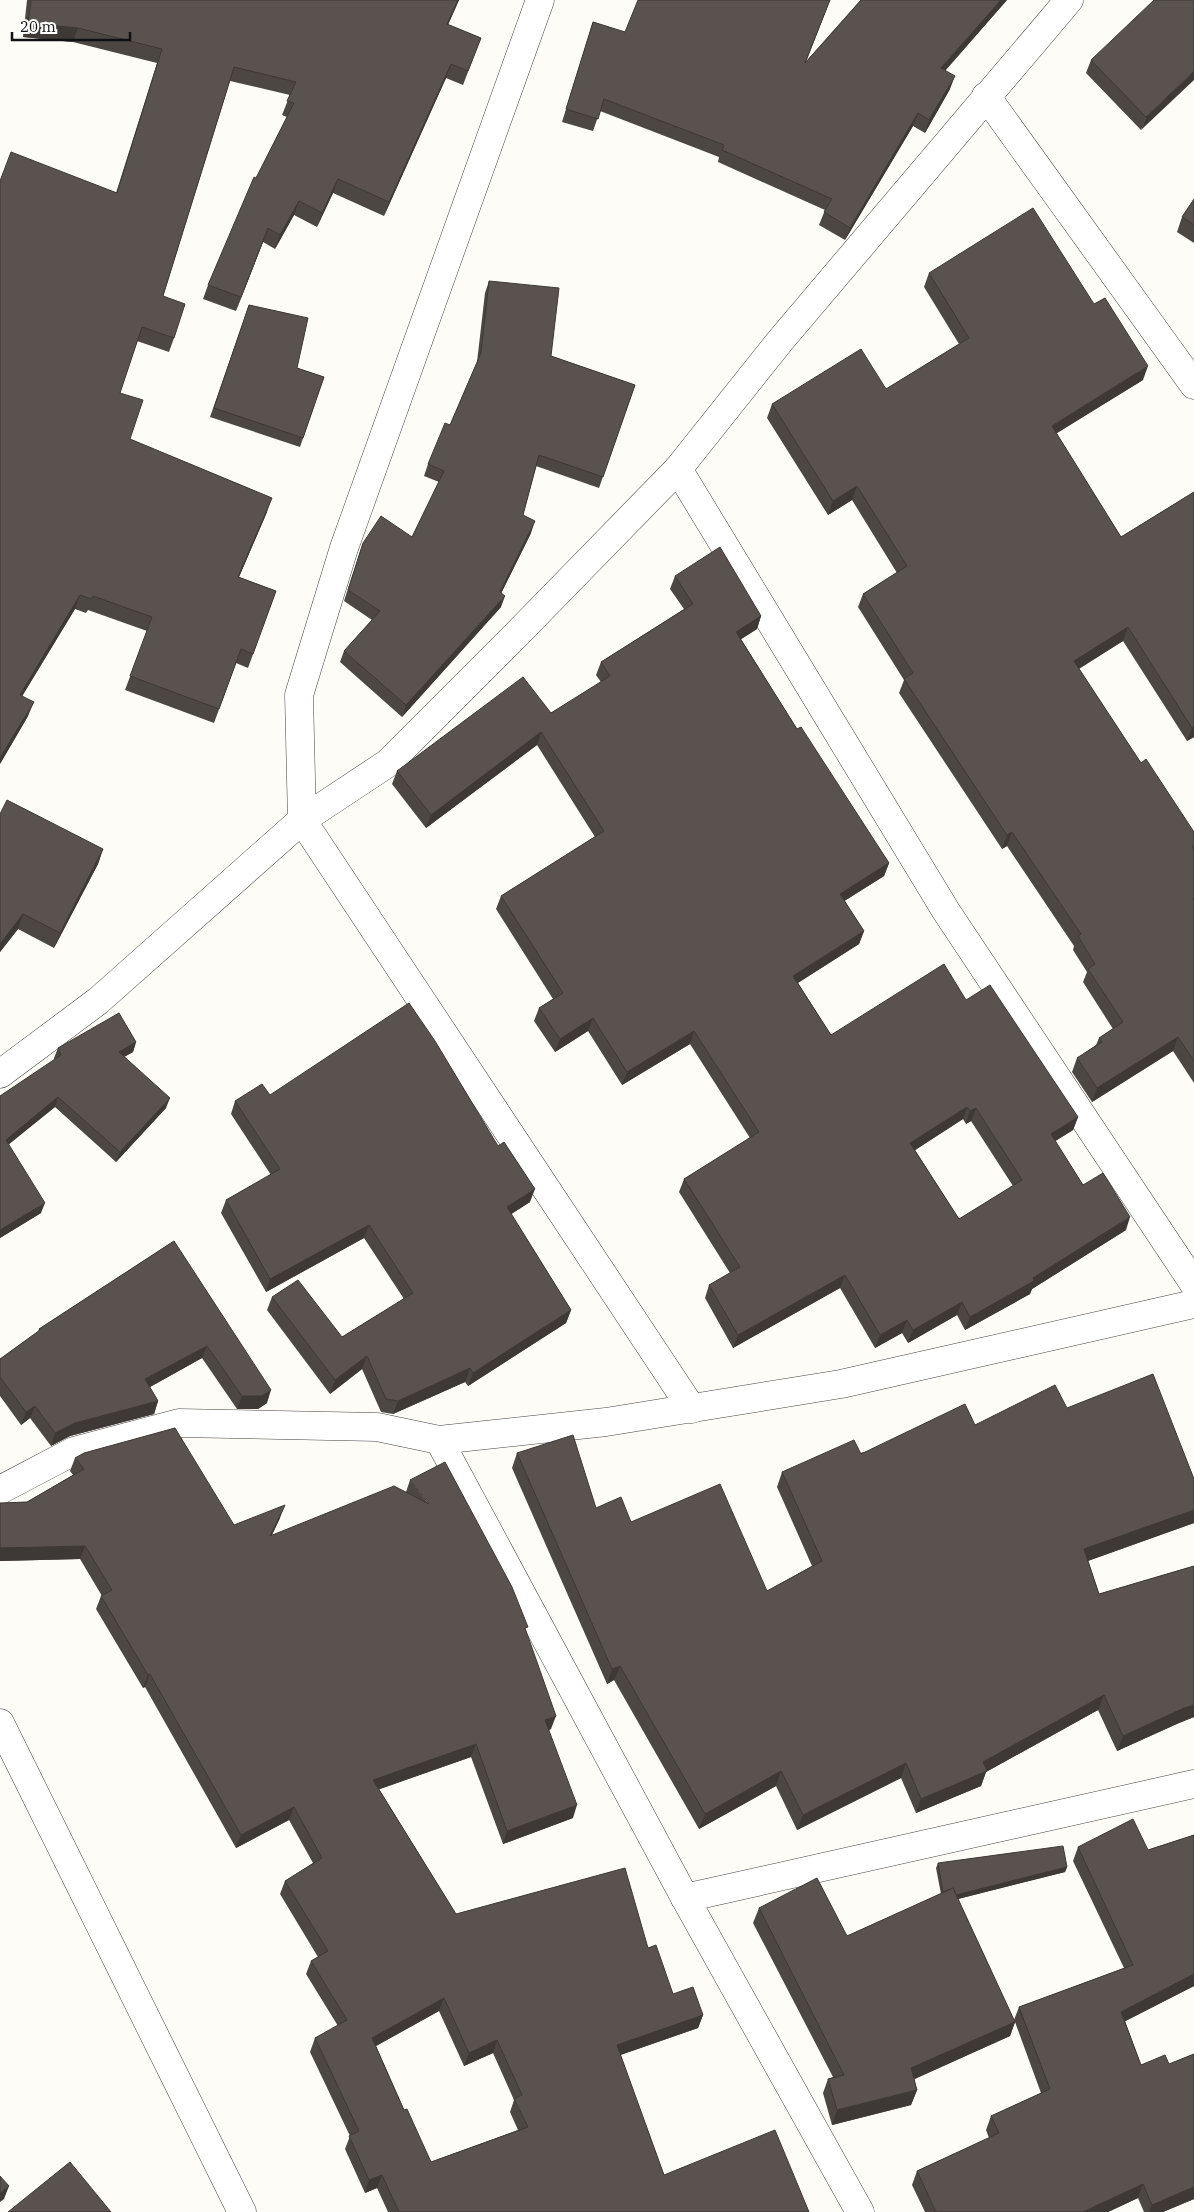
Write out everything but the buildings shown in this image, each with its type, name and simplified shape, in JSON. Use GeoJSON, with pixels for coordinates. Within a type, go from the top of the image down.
{"type":"FeatureCollection","features":[{"type":"Feature","properties":{"kind":"street"},"geometry":{"type":"LineString","coordinates":[[540,0],[344,548],[299,696],[302,820],[692,1409]]}},
{"type":"Feature","properties":{"kind":"street"},"geometry":{"type":"LineString","coordinates":[[0,1074],[98,1001],[302,820],[388,763],[678,470],[780,340],[1069,0]]}},
{"type":"Feature","properties":{"kind":"street"},"geometry":{"type":"LineString","coordinates":[[986,96],[1194,385]]}},
{"type":"Feature","properties":{"kind":"street"},"geometry":{"type":"LineString","coordinates":[[678,470],[946,911],[1194,1284]]}},
{"type":"Feature","properties":{"kind":"street"},"geometry":{"type":"LineString","coordinates":[[0,1490],[74,1451],[179,1423],[377,1427],[439,1440],[606,1422],[841,1384],[1194,1304]]}},
{"type":"Feature","properties":{"kind":"street"},"geometry":{"type":"LineString","coordinates":[[439,1440],[684,1898],[860,2212]]}},
{"type":"Feature","properties":{"kind":"street"},"geometry":{"type":"LineString","coordinates":[[0,1723],[242,2212]]}},
{"type":"Feature","properties":{"kind":"street"},"geometry":{"type":"LineString","coordinates":[[684,1898],[1194,1784]]}}]}
